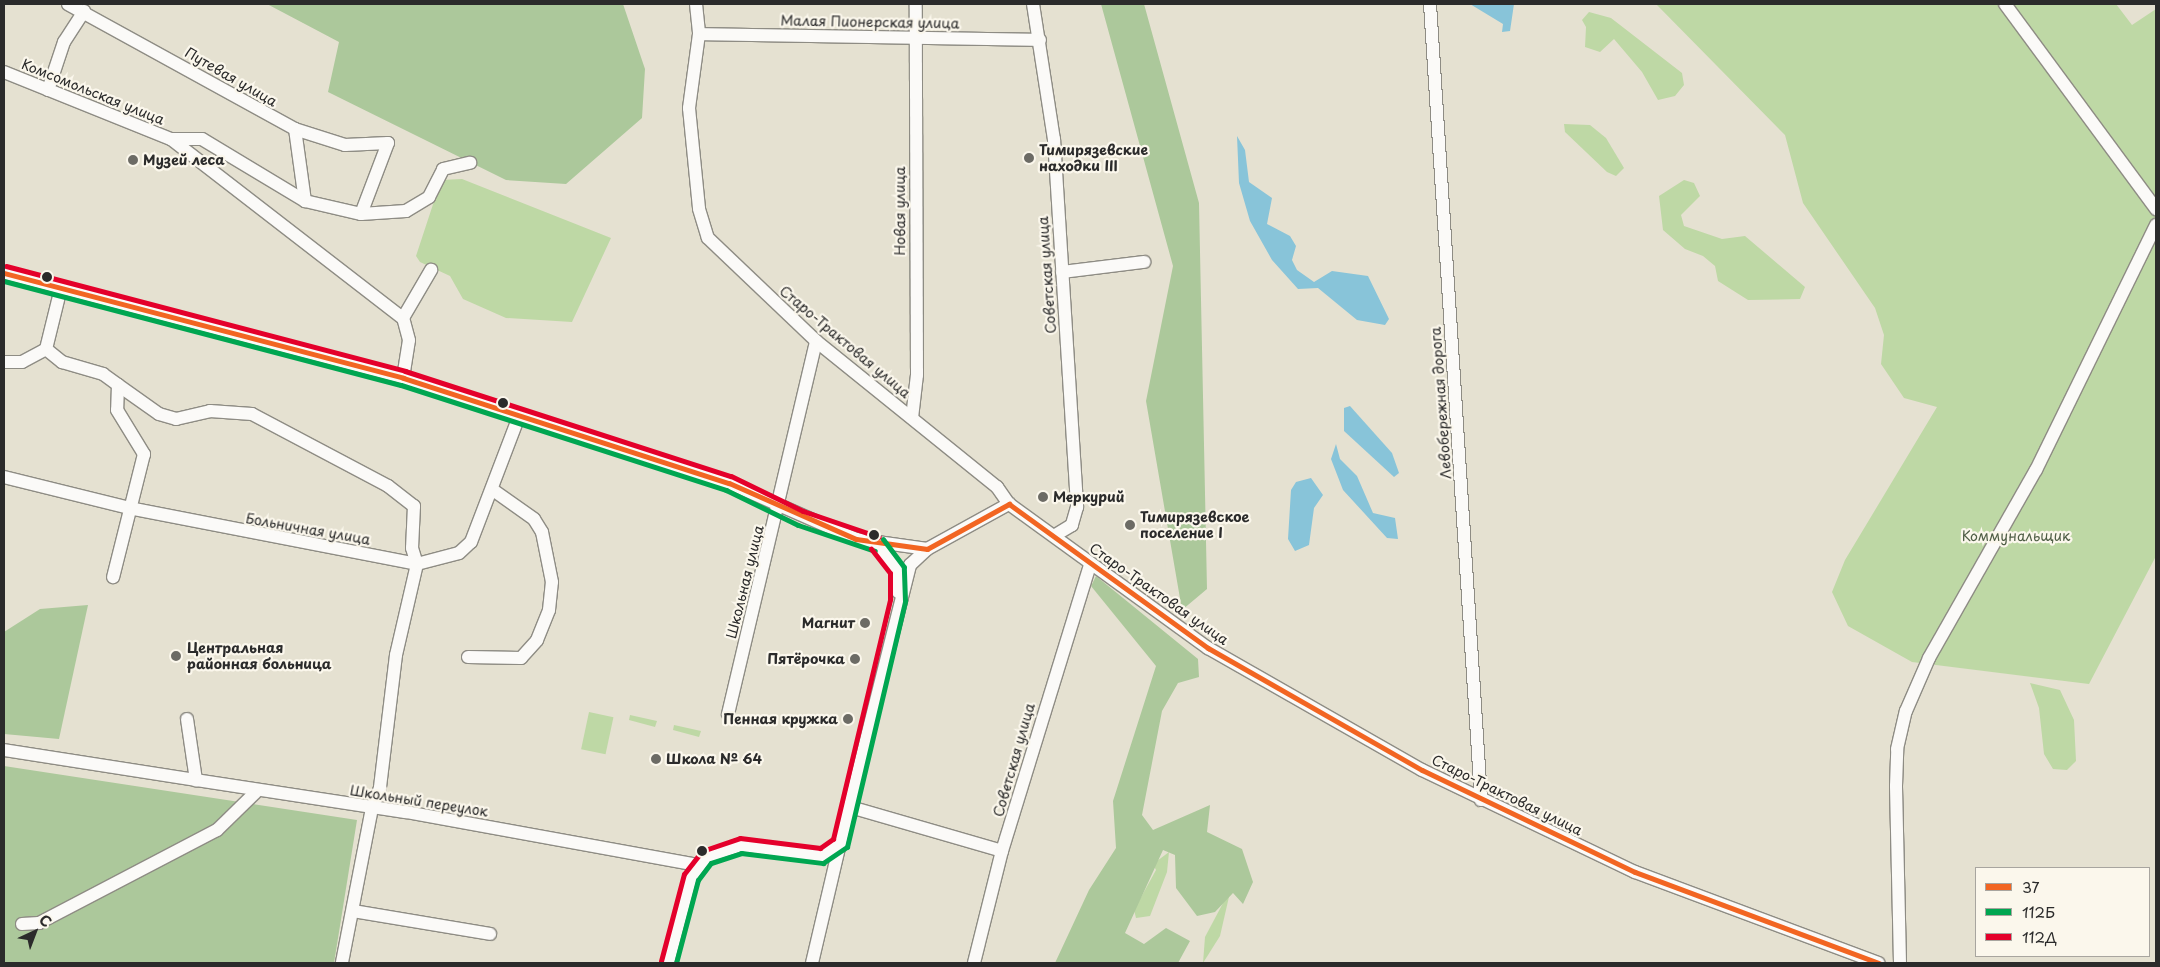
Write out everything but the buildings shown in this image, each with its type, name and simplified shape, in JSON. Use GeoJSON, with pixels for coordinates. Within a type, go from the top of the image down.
{"type":"FeatureCollection","features":[{"type":"Feature","properties":{"kind":"street","name":"Путевая улица"},"geometry":{"type":"LineString","coordinates":[[68,4],[84,10],[294,129],[345,145],[388,143],[361,214]]}},
{"type":"Feature","properties":{"kind":"street","name":"Старо-Трактовая улица"},"geometry":{"type":"LineString","coordinates":[[696,4],[699,34],[689,108],[702,225],[718,249],[816,341],[997,487],[1009,504],[1054,536],[1090,565],[1214,652],[1481,800],[1635,872],[1879,963]]}},
{"type":"Feature","properties":{"kind":"street","name":"Новая улица"},"geometry":{"type":"LineString","coordinates":[[912,418],[917,375],[914,39],[916,4]]}},
{"type":"Feature","properties":{"kind":"street","name":"Советская улица"},"geometry":{"type":"LineString","coordinates":[[1033,4],[1054,139],[1077,507],[1072,525],[1054,536]]}},
{"type":"Feature","properties":{"kind":"street","name":"Левобережная дорога"},"geometry":{"type":"LineString","coordinates":[[1430,4],[1481,800]]}},
{"type":"Feature","properties":{"kind":"street"},"geometry":{"type":"LineString","coordinates":[[2005,4],[2156,209]]}},
{"type":"Feature","properties":{"kind":"street"},"geometry":{"type":"LineString","coordinates":[[48,90],[64,42],[84,10]]}},
{"type":"Feature","properties":{"kind":"street","name":"Малая Пионерская улица"},"geometry":{"type":"LineString","coordinates":[[699,34],[1040,40]]}},
{"type":"Feature","properties":{"kind":"street","name":"Комсомольская улица"},"geometry":{"type":"LineString","coordinates":[[4,72],[171,139],[202,139],[305,200],[361,214],[406,211],[429,197],[443,169],[470,163]]}},
{"type":"Feature","properties":{"kind":"street"},"geometry":{"type":"LineString","coordinates":[[294,129],[305,200]]}},
{"type":"Feature","properties":{"kind":"street"},"geometry":{"type":"LineString","coordinates":[[171,139],[403,318],[409,340],[403,378]]}},
{"type":"Feature","properties":{"kind":"street"},"geometry":{"type":"LineString","coordinates":[[1900,963],[1896,786],[1897,750],[1906,711],[1929,658],[2036,470],[2156,225]]}},
{"type":"Feature","properties":{"kind":"street"},"geometry":{"type":"LineString","coordinates":[[1062,272],[1144,262]]}},
{"type":"Feature","properties":{"kind":"street"},"geometry":{"type":"LineString","coordinates":[[403,318],[431,270]]}},
{"type":"Feature","properties":{"kind":"street"},"geometry":{"type":"LineString","coordinates":[[4,273],[403,378],[729,482],[774,503],[800,518],[877,544],[927,549]]}},
{"type":"Feature","properties":{"kind":"street"},"geometry":{"type":"LineString","coordinates":[[4,362],[22,362],[46,349],[61,288]]}},
{"type":"Feature","properties":{"kind":"street","name":"Школьная улица"},"geometry":{"type":"LineString","coordinates":[[728,714],[774,525],[774,503],[816,341]]}},
{"type":"Feature","properties":{"kind":"street"},"geometry":{"type":"LineString","coordinates":[[46,349],[62,362],[103,374],[159,414],[176,418],[210,411],[252,414],[388,486],[414,506],[412,548],[417,564],[396,656],[380,788],[372,808],[342,963]]}},
{"type":"Feature","properties":{"kind":"street"},"geometry":{"type":"LineString","coordinates":[[112,577],[129,508],[145,462],[117,410],[118,385]]}},
{"type":"Feature","properties":{"kind":"street","name":"Больничная улица"},"geometry":{"type":"LineString","coordinates":[[4,476],[129,508],[417,564],[466,548],[493,490],[519,416]]}},
{"type":"Feature","properties":{"kind":"street"},"geometry":{"type":"LineString","coordinates":[[468,657],[521,658],[537,640],[550,610],[552,582],[542,532],[534,519],[493,490]]}},
{"type":"Feature","properties":{"kind":"street"},"geometry":{"type":"LineString","coordinates":[[812,963],[898,600],[910,565],[927,549],[1009,504]]}},
{"type":"Feature","properties":{"kind":"street"},"geometry":{"type":"LineString","coordinates":[[877,544],[897,570],[898,600]]}},
{"type":"Feature","properties":{"kind":"street","name":"Советская улица"},"geometry":{"type":"LineString","coordinates":[[974,963],[1002,851],[1090,565]]}},
{"type":"Feature","properties":{"kind":"street"},"geometry":{"type":"LineString","coordinates":[[187,719],[196,780]]}},
{"type":"Feature","properties":{"kind":"street","name":"Школьный переулок"},"geometry":{"type":"LineString","coordinates":[[4,750],[196,780],[256,792],[372,808],[697,865]]}},
{"type":"Feature","properties":{"kind":"street"},"geometry":{"type":"LineString","coordinates":[[22,924],[39,923],[217,830],[256,792]]}},
{"type":"Feature","properties":{"kind":"street"},"geometry":{"type":"LineString","coordinates":[[850,807],[1002,851]]}},
{"type":"Feature","properties":{"kind":"street"},"geometry":{"type":"LineString","coordinates":[[668,963],[697,865],[706,857],[740,845],[822,856],[840,844]]}},
{"type":"Feature","properties":{"kind":"street"},"geometry":{"type":"LineString","coordinates":[[353,911],[490,934]]}},
{"type":"Feature","properties":{"kind":"green space"},"geometry":{"type":"Polygon","coordinates":[[[267,4],[623,4],[645,69],[642,118],[566,184],[506,180],[328,92],[339,42],[267,4]]]}},
{"type":"Feature","properties":{"kind":"green space"},"geometry":{"type":"Polygon","coordinates":[[[1101,4],[1144,4],[1199,203],[1207,589],[1182,610],[1146,401],[1173,266],[1101,4]]]}},
{"type":"Feature","properties":{"kind":"green space","name":"Коммунальщик"},"geometry":{"type":"Polygon","coordinates":[[[1656,4],[2116,4],[2132,25],[2156,9],[2156,556],[2089,684],[1912,662],[1848,626],[1832,592],[1845,560],[1937,407],[1904,398],[1881,364],[1884,335],[1875,308],[1803,203],[1785,135],[1656,4]]]}},
{"type":"Feature","properties":{"kind":"green space"},"geometry":{"type":"Polygon","coordinates":[[[1589,12],[1611,18],[1682,73],[1684,85],[1675,96],[1658,100],[1642,72],[1614,39],[1600,52],[1585,47],[1586,27],[1582,20],[1589,12]]]}},
{"type":"Feature","properties":{"kind":"green space"},"geometry":{"type":"Polygon","coordinates":[[[1564,124],[1590,125],[1606,138],[1624,168],[1616,176],[1607,172],[1565,132],[1564,124]]]}},
{"type":"Feature","properties":{"kind":"green space"},"geometry":{"type":"Polygon","coordinates":[[[462,179],[611,238],[572,322],[506,318],[463,299],[450,276],[420,262],[416,256],[441,180],[462,179]]]}},
{"type":"Feature","properties":{"kind":"green space"},"geometry":{"type":"Polygon","coordinates":[[[1684,180],[1694,183],[1700,196],[1681,215],[1684,226],[1722,239],[1745,236],[1805,287],[1800,299],[1748,300],[1718,281],[1715,266],[1703,256],[1685,249],[1663,230],[1659,196],[1684,180]]]}},
{"type":"Feature","properties":{"kind":"green space"},"geometry":{"type":"Polygon","coordinates":[[[1096,576],[1198,659],[1199,677],[1178,683],[1162,711],[1142,815],[1153,830],[1210,805],[1207,832],[1242,849],[1253,882],[1243,904],[1233,893],[1215,912],[1197,916],[1176,888],[1175,855],[1163,850],[1125,933],[1144,944],[1166,928],[1190,941],[1178,963],[1055,963],[1089,890],[1116,848],[1113,801],[1156,666],[1091,586],[1096,576]]]}},
{"type":"Feature","properties":{"kind":"green space"},"geometry":{"type":"Polygon","coordinates":[[[88,605],[59,739],[4,734],[4,632],[40,609],[88,605]]]}},
{"type":"Feature","properties":{"kind":"green space"},"geometry":{"type":"Polygon","coordinates":[[[2030,683],[2060,690],[2074,720],[2076,761],[2067,770],[2053,769],[2044,754],[2039,708],[2030,683]]]}},
{"type":"Feature","properties":{"kind":"green space"},"geometry":{"type":"Polygon","coordinates":[[[589,712],[613,717],[606,754],[581,749],[589,712]]]}},
{"type":"Feature","properties":{"kind":"green space"},"geometry":{"type":"Polygon","coordinates":[[[630,715],[657,721],[655,727],[629,720],[630,715]]]}},
{"type":"Feature","properties":{"kind":"green space"},"geometry":{"type":"Polygon","coordinates":[[[674,725],[701,731],[699,737],[673,730],[674,725]]]}},
{"type":"Feature","properties":{"kind":"green space"},"geometry":{"type":"Polygon","coordinates":[[[4,766],[357,820],[334,963],[4,963],[4,766]]]}},
{"type":"Feature","properties":{"kind":"green space"},"geometry":{"type":"Polygon","coordinates":[[[1169,852],[1167,872],[1150,916],[1136,918],[1134,910],[1156,870],[1153,864],[1169,852]]]}},
{"type":"Feature","properties":{"kind":"green space"},"geometry":{"type":"Polygon","coordinates":[[[1231,888],[1220,936],[1203,963],[1205,937],[1231,888]]]}},
{"type":"Feature","properties":{"kind":"water"},"geometry":{"type":"Polygon","coordinates":[[[1470,4],[1514,4],[1510,31],[1502,32],[1503,24],[1470,4]]]}},
{"type":"Feature","properties":{"kind":"water"},"geometry":{"type":"Polygon","coordinates":[[[1237,136],[1245,150],[1249,182],[1272,198],[1267,224],[1290,236],[1296,246],[1292,260],[1297,270],[1314,282],[1332,271],[1368,276],[1389,319],[1385,325],[1357,320],[1318,288],[1298,289],[1272,260],[1250,221],[1239,183],[1237,136]]]}},
{"type":"Feature","properties":{"kind":"water"},"geometry":{"type":"Polygon","coordinates":[[[1350,406],[1392,453],[1399,473],[1394,477],[1344,431],[1344,408],[1350,406]]]}},
{"type":"Feature","properties":{"kind":"water"},"geometry":{"type":"Polygon","coordinates":[[[1336,444],[1340,459],[1357,476],[1373,513],[1395,518],[1398,539],[1387,538],[1343,490],[1331,459],[1336,444]]]}},
{"type":"Feature","properties":{"kind":"water"},"geometry":{"type":"Polygon","coordinates":[[[1311,478],[1323,495],[1314,508],[1309,545],[1295,551],[1288,539],[1291,490],[1296,482],[1311,478]]]}},
{"type":"Feature","properties":{"kind":"transit line","name":"112Д"},"geometry":{"type":"LineString","coordinates":[[6,266],[405,371],[731,476],[803,511],[879,537]]}},
{"type":"Feature","properties":{"kind":"transit line","name":"37"},"geometry":{"type":"LineString","coordinates":[[4,273],[403,378],[729,483],[856,539],[927,549],[1009,504]]}},
{"type":"Feature","properties":{"kind":"transit line","name":"112Б"},"geometry":{"type":"LineString","coordinates":[[4,281],[401,385],[726,490],[798,525],[875,551]]}},
{"type":"Feature","properties":{"kind":"transit line","name":"37"},"geometry":{"type":"LineString","coordinates":[[1009,504],[1208,648],[1422,770],[1635,872],[1879,963]]}},
{"type":"Feature","properties":{"kind":"transit line","name":"112Б"},"geometry":{"type":"LineString","coordinates":[[676,963],[698,880],[711,863],[741,853],[823,863],[847,847],[905,601],[904,567],[883,539]]}},
{"type":"Feature","properties":{"kind":"transit line","name":"112Д"},"geometry":{"type":"LineString","coordinates":[[661,961],[684,874],[702,851],[740,838],[820,848],[833,839],[890,599],[890,573],[871,549]]}},
{"type":"Feature","properties":{"kind":"place","name":"Тимирязевские находки III"},"geometry":{"type":"Point","coordinates":[1029,158]}},
{"type":"Feature","properties":{"kind":"place","name":"Музей леса"},"geometry":{"type":"Point","coordinates":[133,160]}},
{"type":"Feature","properties":{"kind":"place","name":"Меркурий"},"geometry":{"type":"Point","coordinates":[1043,497]}},
{"type":"Feature","properties":{"kind":"place","name":"Тимирязевское поселение I"},"geometry":{"type":"Point","coordinates":[1130,525]}},
{"type":"Feature","properties":{"kind":"place","name":"Магнит"},"geometry":{"type":"Point","coordinates":[865,623]}},
{"type":"Feature","properties":{"kind":"place","name":"Центральная районная больница"},"geometry":{"type":"Point","coordinates":[176,656]}},
{"type":"Feature","properties":{"kind":"place","name":"Пятёрочка"},"geometry":{"type":"Point","coordinates":[855,659]}},
{"type":"Feature","properties":{"kind":"place","name":"Пенная кружка"},"geometry":{"type":"Point","coordinates":[848,719]}},
{"type":"Feature","properties":{"kind":"place","name":"Школа № 64"},"geometry":{"type":"Point","coordinates":[656,759]}}]}
